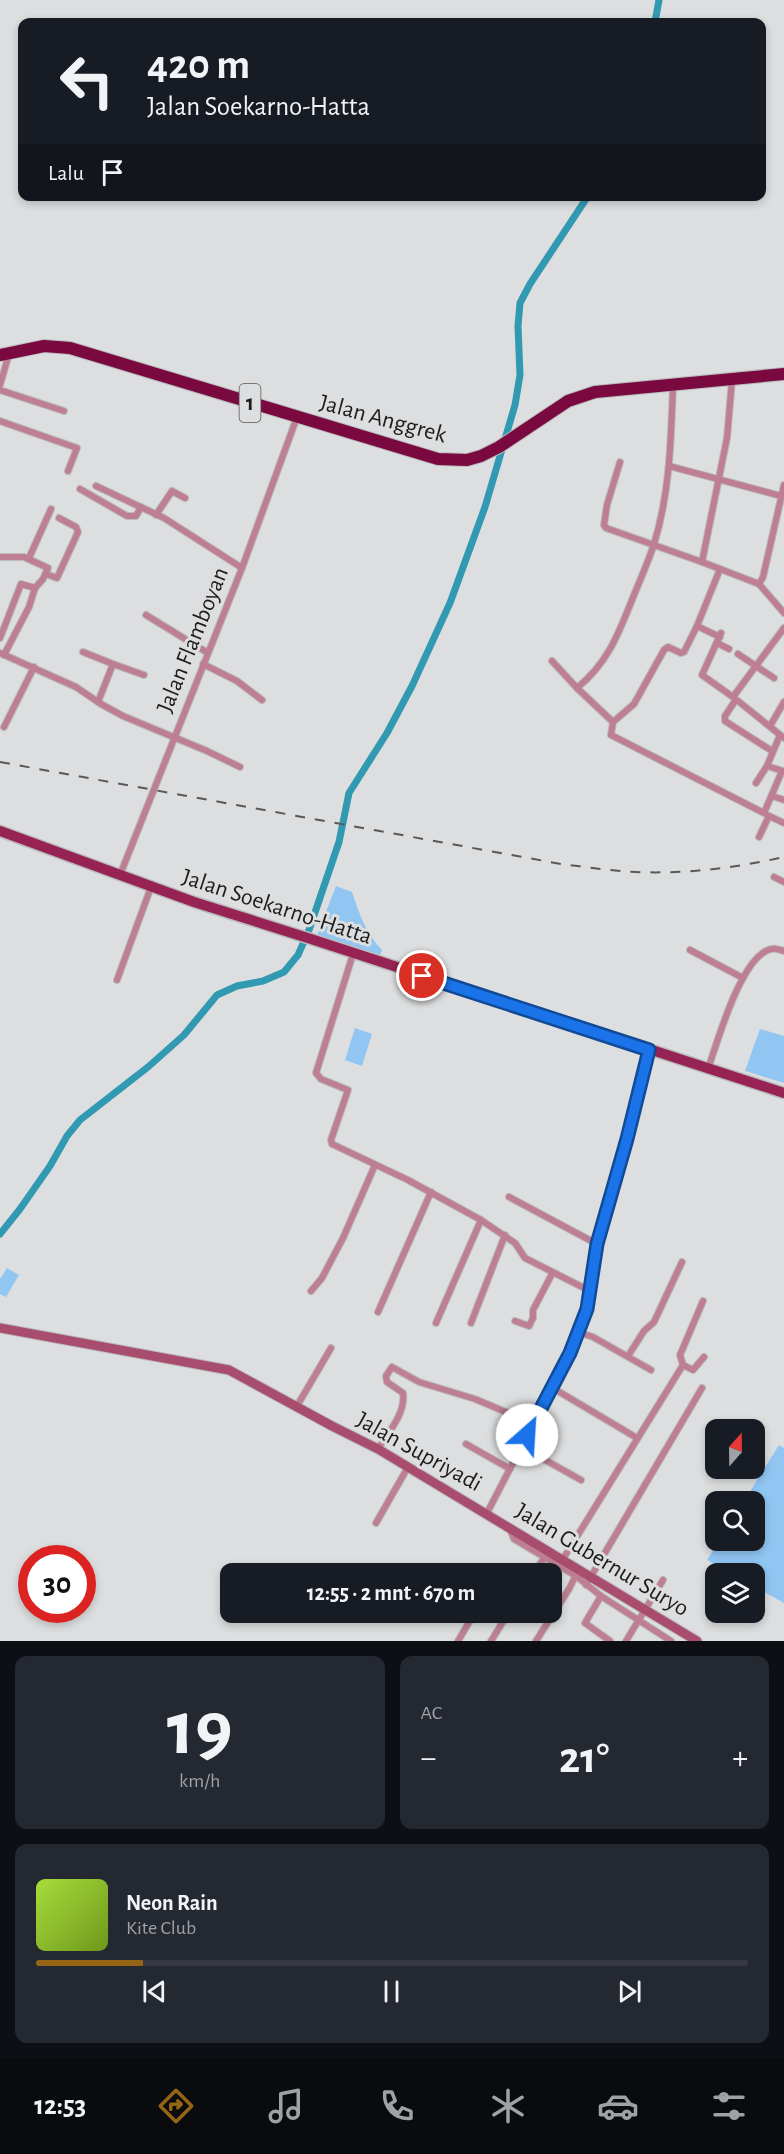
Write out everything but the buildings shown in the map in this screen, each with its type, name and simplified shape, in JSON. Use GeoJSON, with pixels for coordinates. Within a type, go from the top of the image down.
{"type":"FeatureCollection","features":[{"type":"Feature","properties":{"kind":"highway","name":"Jalan Anggrek"},"geometry":{"type":"LineString","coordinates":[[5,354],[44,346],[70,348],[438,459],[466,460],[482,456],[499,447],[562,404],[595,392],[784,374]]}},
{"type":"Feature","properties":{"kind":"main road","name":"Jalan Soekarno-Hatta"},"geometry":{"type":"LineString","coordinates":[[0,831],[232,915],[784,1093]]}},
{"type":"Feature","properties":{"kind":"main road","name":"Jalan Supriyadi"},"geometry":{"type":"LineString","coordinates":[[0,1328],[229,1370],[378,1449],[487,1513]]}},
{"type":"Feature","properties":{"kind":"main road","name":"Jalan Gubernur Suryo"},"geometry":{"type":"LineString","coordinates":[[487,1513],[547,1554],[563,1560],[577,1573],[646,1609],[697,1641]]}},
{"type":"Feature","properties":{"kind":"street"},"geometry":{"type":"LineString","coordinates":[[0,385],[5,354]]}},
{"type":"Feature","properties":{"kind":"street"},"geometry":{"type":"LineString","coordinates":[[702,562],[727,438],[732,380]]}},
{"type":"Feature","properties":{"kind":"street"},"geometry":{"type":"LineString","coordinates":[[577,688],[602,665],[626,615],[654,544],[669,466],[673,385]]}},
{"type":"Feature","properties":{"kind":"street"},"geometry":{"type":"LineString","coordinates":[[0,390],[64,411]]}},
{"type":"Feature","properties":{"kind":"street","name":"Jalan Flamboyan"},"geometry":{"type":"LineString","coordinates":[[120,875],[242,568],[297,417]]}},
{"type":"Feature","properties":{"kind":"street"},"geometry":{"type":"LineString","coordinates":[[0,421],[77,448],[68,471]]}},
{"type":"Feature","properties":{"kind":"street"},"geometry":{"type":"LineString","coordinates":[[620,462],[607,505],[604,525],[606,528],[759,584],[784,613]]}},
{"type":"Feature","properties":{"kind":"street"},"geometry":{"type":"LineString","coordinates":[[669,466],[781,500]]}},
{"type":"Feature","properties":{"kind":"street"},"geometry":{"type":"LineString","coordinates":[[759,584],[763,577],[784,485]]}},
{"type":"Feature","properties":{"kind":"street"},"geometry":{"type":"LineString","coordinates":[[96,486],[156,515],[242,568]]}},
{"type":"Feature","properties":{"kind":"street"},"geometry":{"type":"LineString","coordinates":[[80,489],[128,516],[136,516],[141,507]]}},
{"type":"Feature","properties":{"kind":"street"},"geometry":{"type":"LineString","coordinates":[[156,515],[172,491],[185,498]]}},
{"type":"Feature","properties":{"kind":"street"},"geometry":{"type":"LineString","coordinates":[[29,558],[51,508]]}},
{"type":"Feature","properties":{"kind":"street"},"geometry":{"type":"LineString","coordinates":[[45,574],[57,578],[78,532],[76,526],[59,518]]}},
{"type":"Feature","properties":{"kind":"street"},"geometry":{"type":"LineString","coordinates":[[0,557],[8,558],[11,555],[29,558],[48,568],[35,588],[23,620],[2,654],[76,687],[117,713],[240,767]]}},
{"type":"Feature","properties":{"kind":"street"},"geometry":{"type":"LineString","coordinates":[[720,569],[697,626],[683,652],[668,647],[664,650],[634,704],[613,722],[611,735],[784,823]]}},
{"type":"Feature","properties":{"kind":"street"},"geometry":{"type":"LineString","coordinates":[[0,638],[21,584],[35,588]]}},
{"type":"Feature","properties":{"kind":"street"},"geometry":{"type":"LineString","coordinates":[[146,615],[208,653]]}},
{"type":"Feature","properties":{"kind":"street"},"geometry":{"type":"LineString","coordinates":[[697,626],[720,638],[729,649]]}},
{"type":"Feature","properties":{"kind":"street"},"geometry":{"type":"LineString","coordinates":[[772,751],[725,721],[725,716],[756,665],[784,628]]}},
{"type":"Feature","properties":{"kind":"street"},"geometry":{"type":"LineString","coordinates":[[720,638],[702,675],[782,736],[756,783]]}},
{"type":"Feature","properties":{"kind":"street"},"geometry":{"type":"LineString","coordinates":[[83,652],[144,675]]}},
{"type":"Feature","properties":{"kind":"street"},"geometry":{"type":"LineString","coordinates":[[738,654],[774,678]]}},
{"type":"Feature","properties":{"kind":"street"},"geometry":{"type":"LineString","coordinates":[[552,660],[577,688],[613,722]]}},
{"type":"Feature","properties":{"kind":"street"},"geometry":{"type":"LineString","coordinates":[[98,702],[113,664]]}},
{"type":"Feature","properties":{"kind":"street"},"geometry":{"type":"LineString","coordinates":[[203,664],[237,681],[262,700]]}},
{"type":"Feature","properties":{"kind":"street"},"geometry":{"type":"LineString","coordinates":[[4,727],[34,667]]}},
{"type":"Feature","properties":{"kind":"street"},"geometry":{"type":"LineString","coordinates":[[770,726],[784,702]]}},
{"type":"Feature","properties":{"kind":"street"},"geometry":{"type":"LineString","coordinates":[[759,837],[783,771],[767,766]]}},
{"type":"Feature","properties":{"kind":"street"},"geometry":{"type":"LineString","coordinates":[[772,796],[784,800]]}},
{"type":"Feature","properties":{"kind":"street"},"geometry":{"type":"LineString","coordinates":[[774,877],[784,882]]}},
{"type":"Feature","properties":{"kind":"street"},"geometry":{"type":"LineString","coordinates":[[117,980],[151,887]]}},
{"type":"Feature","properties":{"kind":"street"},"geometry":{"type":"LineString","coordinates":[[708,1069],[743,978],[758,957],[766,951],[776,949],[784,951]]}},
{"type":"Feature","properties":{"kind":"street"},"geometry":{"type":"LineString","coordinates":[[690,950],[743,978]]}},
{"type":"Feature","properties":{"kind":"street"},"geometry":{"type":"LineString","coordinates":[[353,954],[316,1073],[321,1079],[348,1090],[330,1142],[481,1220],[515,1243],[525,1258],[552,1274],[590,1291]]}},
{"type":"Feature","properties":{"kind":"street","name":"Jalan Supriyadi"},"geometry":{"type":"LineString","coordinates":[[487,1513],[570,1353],[578,1332],[590,1291],[597,1244],[627,1139],[657,1052]]}},
{"type":"Feature","properties":{"kind":"street"},"geometry":{"type":"LineString","coordinates":[[311,1291],[322,1278],[343,1238],[375,1165]]}},
{"type":"Feature","properties":{"kind":"street"},"geometry":{"type":"LineString","coordinates":[[378,1312],[430,1192]]}},
{"type":"Feature","properties":{"kind":"street"},"geometry":{"type":"LineString","coordinates":[[509,1197],[597,1244]]}},
{"type":"Feature","properties":{"kind":"street"},"geometry":{"type":"LineString","coordinates":[[436,1323],[481,1220]]}},
{"type":"Feature","properties":{"kind":"street"},"geometry":{"type":"LineString","coordinates":[[471,1323],[505,1235]]}},
{"type":"Feature","properties":{"kind":"street"},"geometry":{"type":"LineString","coordinates":[[628,1356],[644,1331],[656,1318],[682,1262]]}},
{"type":"Feature","properties":{"kind":"street"},"geometry":{"type":"LineString","coordinates":[[514,1321],[529,1326],[533,1318],[533,1310],[552,1274]]}},
{"type":"Feature","properties":{"kind":"street"},"geometry":{"type":"LineString","coordinates":[[704,1302],[680,1355],[683,1365],[693,1370],[704,1357]]}},
{"type":"Feature","properties":{"kind":"street"},"geometry":{"type":"LineString","coordinates":[[578,1332],[592,1337],[651,1370]]}},
{"type":"Feature","properties":{"kind":"street"},"geometry":{"type":"LineString","coordinates":[[297,1406],[331,1348]]}},
{"type":"Feature","properties":{"kind":"street"},"geometry":{"type":"LineString","coordinates":[[563,1560],[683,1365]]}},
{"type":"Feature","properties":{"kind":"street"},"geometry":{"type":"LineString","coordinates":[[378,1449],[400,1413],[403,1401],[403,1393],[387,1382],[386,1376],[392,1367],[419,1382],[475,1399],[532,1423]]}},
{"type":"Feature","properties":{"kind":"street"},"geometry":{"type":"LineString","coordinates":[[551,1387],[637,1438]]}},
{"type":"Feature","properties":{"kind":"street"},"geometry":{"type":"LineString","coordinates":[[671,1641],[601,1596],[589,1580],[702,1388]]}},
{"type":"Feature","properties":{"kind":"street"},"geometry":{"type":"LineString","coordinates":[[466,1444],[510,1469]]}},
{"type":"Feature","properties":{"kind":"street"},"geometry":{"type":"LineString","coordinates":[[522,1447],[581,1480]]}},
{"type":"Feature","properties":{"kind":"street"},"geometry":{"type":"LineString","coordinates":[[376,1522],[408,1467]]}},
{"type":"Feature","properties":{"kind":"street"},"geometry":{"type":"LineString","coordinates":[[536,1641],[577,1573],[547,1554],[541,1563]]}},
{"type":"Feature","properties":{"kind":"street"},"geometry":{"type":"LineString","coordinates":[[626,1641],[663,1580]]}},
{"type":"Feature","properties":{"kind":"street"},"geometry":{"type":"LineString","coordinates":[[601,1596],[585,1623],[610,1641]]}},
{"type":"Feature","properties":{"kind":"street"},"geometry":{"type":"LineString","coordinates":[[458,1641],[469,1623]]}},
{"type":"Feature","properties":{"kind":"street"},"geometry":{"type":"LineString","coordinates":[[491,1641],[502,1623]]}},
{"type":"Feature","properties":{"kind":"shaded area"},"geometry":{"type":"Polygon","coordinates":[[[336,886],[352,892],[367,930],[382,950],[378,961],[315,940],[336,886]]]}},
{"type":"Feature","properties":{"kind":"shaded area"},"geometry":{"type":"Polygon","coordinates":[[[355,1028],[372,1034],[362,1066],[345,1060],[355,1028]]]}},
{"type":"Feature","properties":{"kind":"shaded area"},"geometry":{"type":"Polygon","coordinates":[[[760,1029],[784,1036],[784,1083],[745,1071],[760,1029]]]}},
{"type":"Feature","properties":{"kind":"shaded area"},"geometry":{"type":"Polygon","coordinates":[[[7,1268],[19,1275],[6,1297],[0,1294],[0,1279],[7,1268]]]}},
{"type":"Feature","properties":{"kind":"shaded area"},"geometry":{"type":"Polygon","coordinates":[[[779,1445],[784,1448],[784,1603],[765,1593],[765,1563],[713,1563],[707,1560],[713,1551],[765,1551],[765,1491],[750,1491],[758,1479],[765,1479],[765,1467],[779,1445]]]}},
{"type":"Feature","properties":{"kind":"waterway"},"geometry":{"type":"LineString","coordinates":[[656,18],[659,0]]}},
{"type":"Feature","properties":{"kind":"waterway"},"geometry":{"type":"LineString","coordinates":[[0,1234],[20,1209],[50,1166],[67,1136],[80,1120],[148,1067],[184,1035],[217,995],[237,986],[263,981],[284,972],[298,955],[309,930],[339,842],[349,793],[387,733],[412,686],[450,603],[485,507],[515,405],[520,375],[518,326],[520,303],[585,201]]}},
{"type":"Feature","properties":{"kind":"railway"},"geometry":{"type":"LineString","coordinates":[[0,762],[598,869],[636,872],[692,871],[784,857]]}},
{"type":"Feature","properties":{"kind":"route"},"geometry":{"type":"LineString","coordinates":[[422,976],[649,1050],[597,1244],[587,1309],[570,1353],[527,1435]]}}]}
